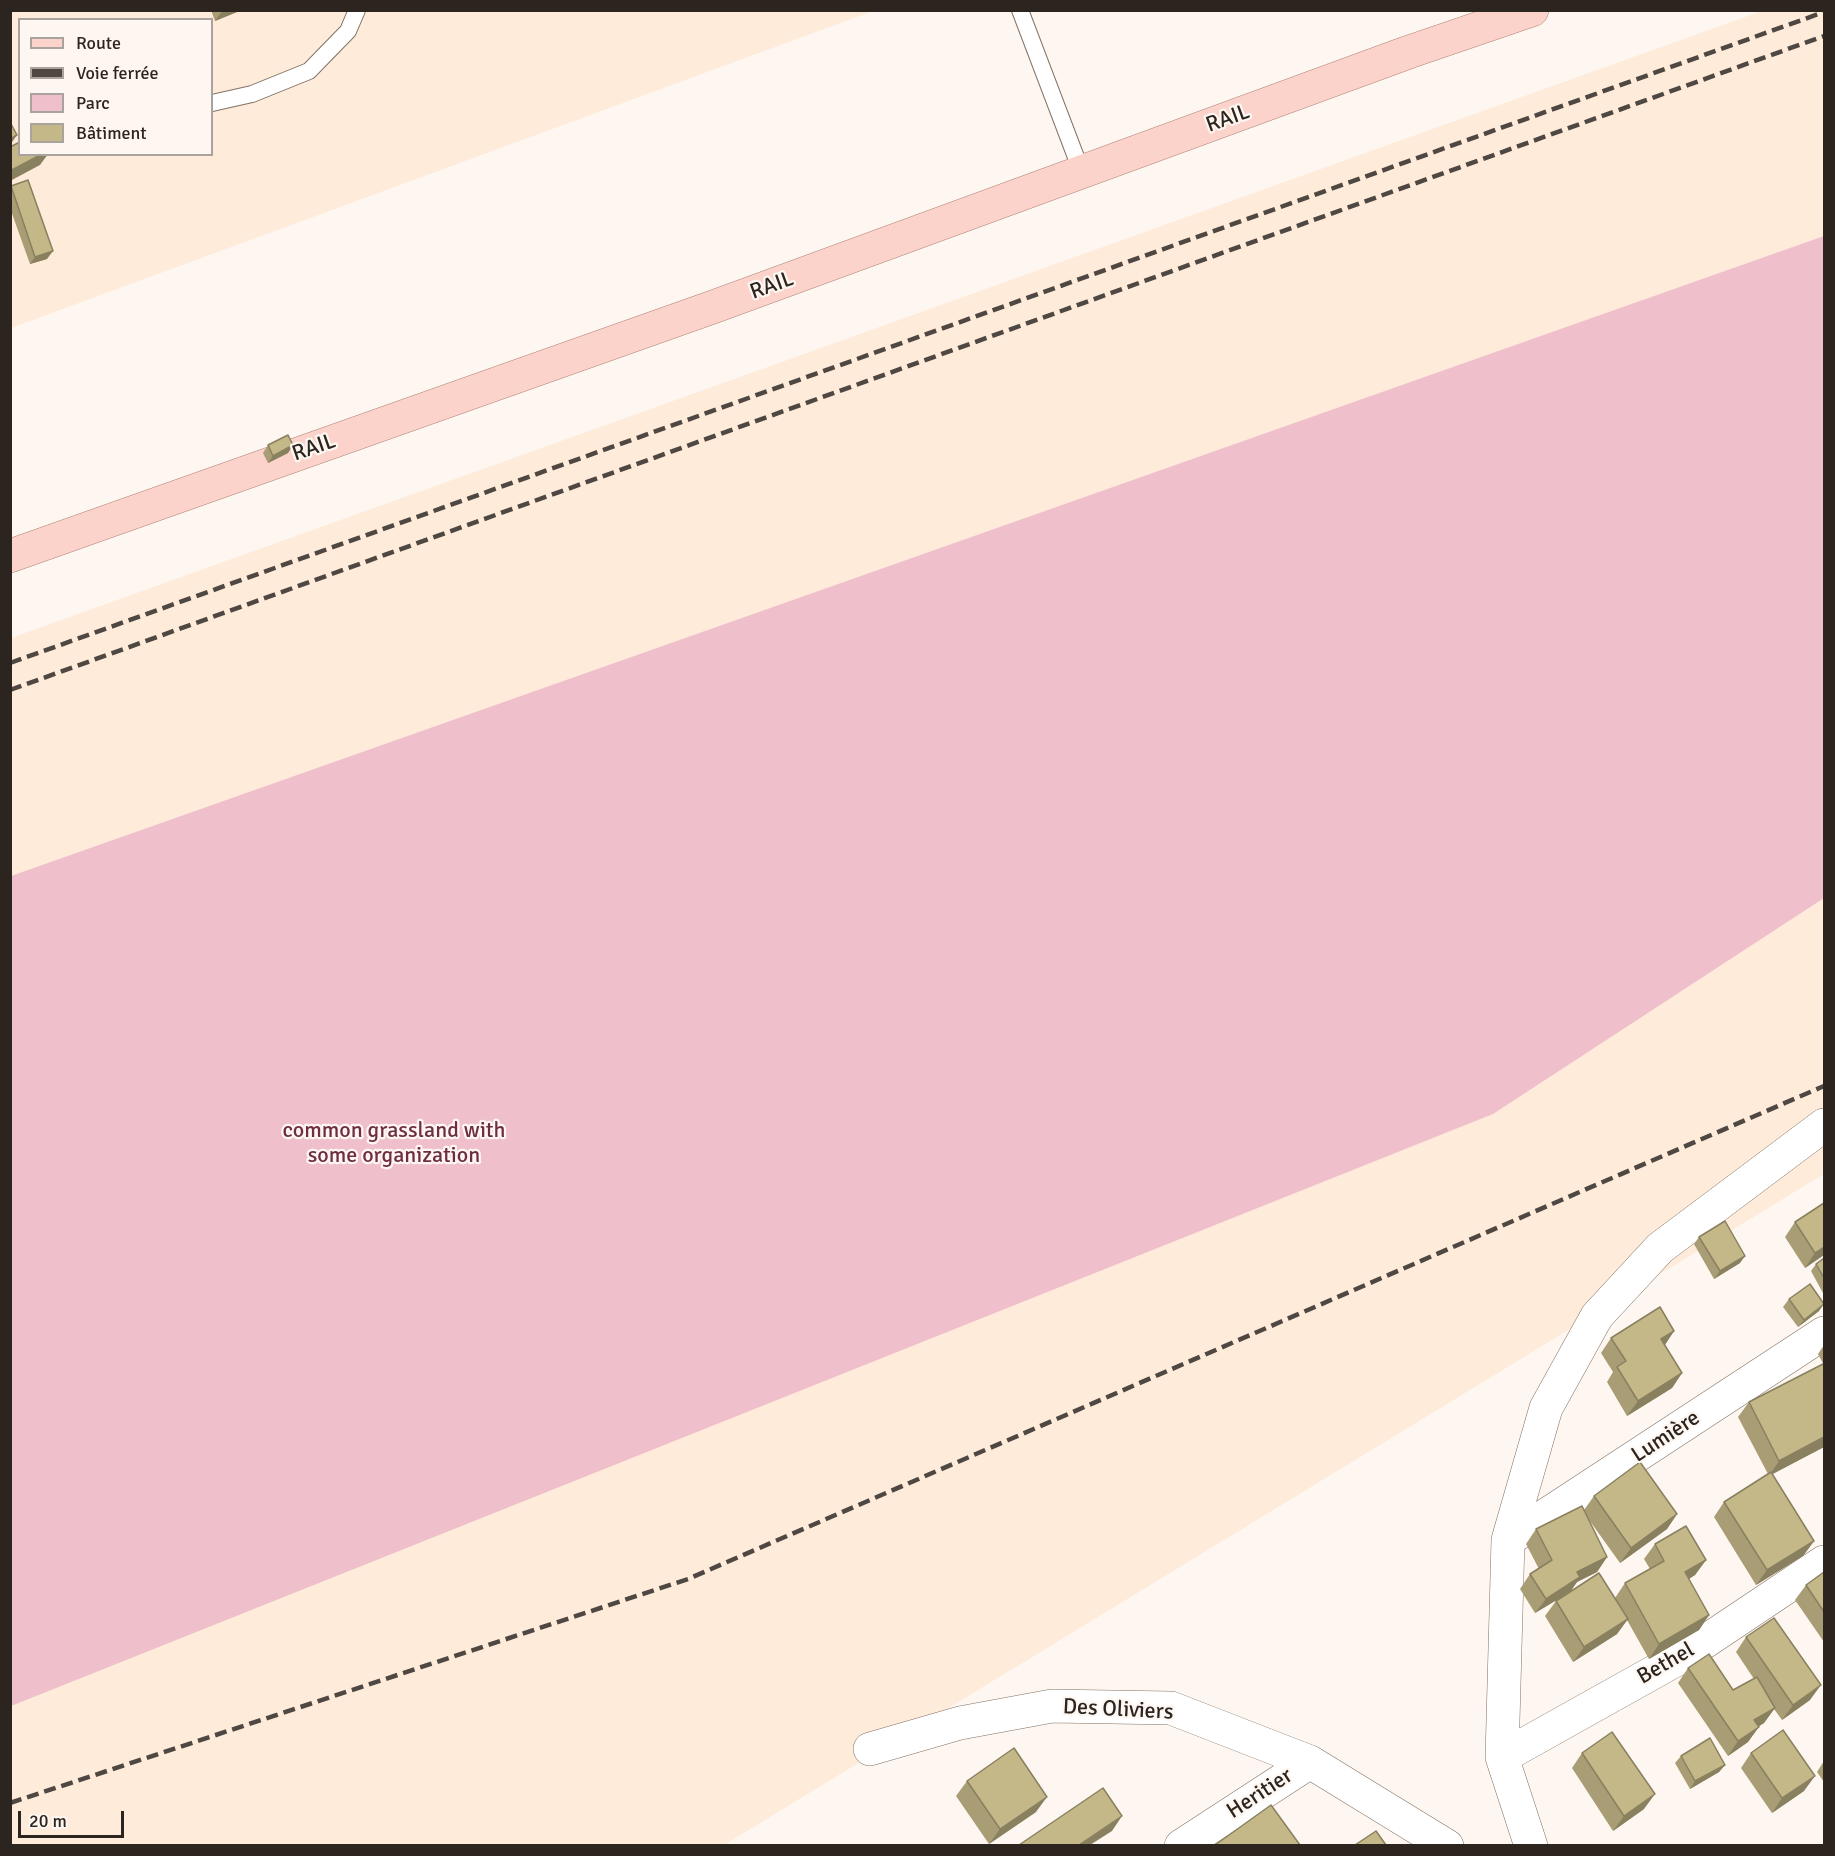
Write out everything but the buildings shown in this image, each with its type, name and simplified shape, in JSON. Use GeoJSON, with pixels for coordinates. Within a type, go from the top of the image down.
{"type":"FeatureCollection","features":[{"type":"Feature","properties":{"kind":"main road","name":"RAIL"},"geometry":{"type":"LineString","coordinates":[[10,556],[713,307],[1409,52],[1532,10]]}},
{"type":"Feature","properties":{"kind":"street"},"geometry":{"type":"LineString","coordinates":[[1532,1845],[1502,1756],[1508,1540],[1546,1408],[1596,1317],[1660,1248],[1824,1125]]}},
{"type":"Feature","properties":{"kind":"street","name":"Lumière"},"geometry":{"type":"LineString","coordinates":[[1508,1540],[1824,1333]]}},
{"type":"Feature","properties":{"kind":"street","name":"Bethel"},"geometry":{"type":"LineString","coordinates":[[1502,1756],[1688,1653],[1824,1562]]}},
{"type":"Feature","properties":{"kind":"street","name":"Des Oliviers"},"geometry":{"type":"LineString","coordinates":[[870,1749],[960,1724],[1052,1706],[1171,1708],[1310,1762],[1447,1845]]}},
{"type":"Feature","properties":{"kind":"street","name":"Heritier"},"geometry":{"type":"LineString","coordinates":[[1181,1845],[1310,1762]]}},
{"type":"Feature","properties":{"kind":"lane"},"geometry":{"type":"LineString","coordinates":[[213,103],[252,94],[309,70],[348,31],[357,10]]}},
{"type":"Feature","properties":{"kind":"lane"},"geometry":{"type":"LineString","coordinates":[[1020,10],[1082,173]]}},
{"type":"Feature","properties":{"kind":"shaded area"},"geometry":{"type":"Polygon","coordinates":[[[11,11],[873,11],[11,328],[11,11]]]}},
{"type":"Feature","properties":{"kind":"shaded area"},"geometry":{"type":"Polygon","coordinates":[[[1762,11],[1824,11],[1824,1174],[724,1845],[11,1846],[11,638],[1762,11]]]}},
{"type":"Feature","properties":{"kind":"green space","name":"common grassland with some organization"},"geometry":{"type":"Polygon","coordinates":[[[1824,236],[1824,898],[1493,1114],[11,1706],[11,876],[1824,236]]]}},
{"type":"Feature","properties":{"kind":"railway"},"geometry":{"type":"LineString","coordinates":[[10,663],[1824,12]]}},
{"type":"Feature","properties":{"kind":"railway"},"geometry":{"type":"LineString","coordinates":[[10,690],[1824,36]]}},
{"type":"Feature","properties":{"kind":"railway"},"geometry":{"type":"LineString","coordinates":[[10,1803],[688,1579],[1824,1086]]}}]}
